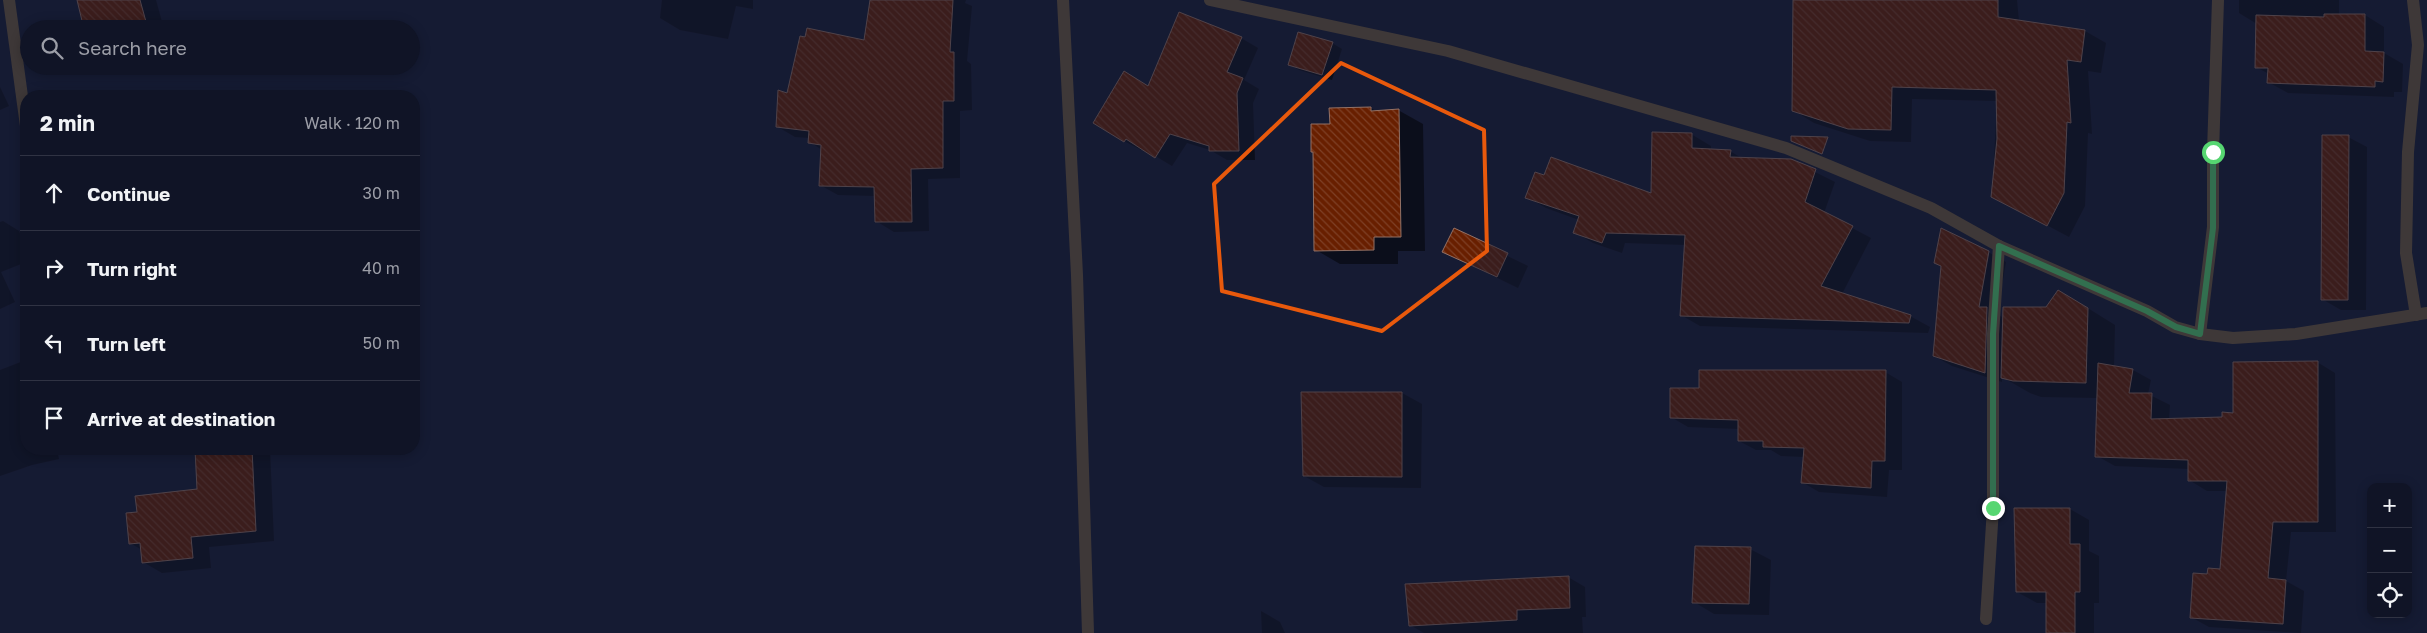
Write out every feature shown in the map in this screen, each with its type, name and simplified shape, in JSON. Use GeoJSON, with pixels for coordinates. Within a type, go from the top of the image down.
{"type":"FeatureCollection","features":[{"type":"Feature","properties":{"kind":"street"},"geometry":{"type":"LineString","coordinates":[[0,2],[4,0]]}},
{"type":"Feature","properties":{"kind":"street"},"geometry":{"type":"LineString","coordinates":[[9,0],[21,90]]}},
{"type":"Feature","properties":{"kind":"street"},"geometry":{"type":"LineString","coordinates":[[1063,0],[1077,275],[1088,633]]}},
{"type":"Feature","properties":{"kind":"street"},"geometry":{"type":"LineString","coordinates":[[1210,0],[1448,50],[1786,148],[1931,208],[1999,246],[2147,311],[2176,327],[2200,334],[2233,338],[2296,334],[2421,314],[2406,253],[2408,152],[2418,45],[2414,0]]}},
{"type":"Feature","properties":{"kind":"street"},"geometry":{"type":"LineString","coordinates":[[2200,334],[2213,228],[2213,152],[2218,0]]}},
{"type":"Feature","properties":{"kind":"street"},"geometry":{"type":"LineString","coordinates":[[1986,619],[1993,508],[1993,334],[1999,246]]}},
{"type":"Feature","properties":{"kind":"highlighted area"},"geometry":{"type":"Polygon","coordinates":[[[1341,63],[1484,130],[1487,251],[1382,331],[1222,291],[1214,184],[1341,63]]]}},
{"type":"Feature","properties":{"kind":"building"},"geometry":{"type":"Polygon","coordinates":[[[77,0],[140,0],[146,20],[82,20],[77,0]]]}},
{"type":"Feature","properties":{"kind":"building"},"geometry":{"type":"Polygon","coordinates":[[[870,0],[953,0],[950,52],[954,52],[954,101],[943,101],[943,168],[911,169],[912,222],[875,222],[874,187],[819,186],[821,145],[808,143],[809,131],[776,127],[778,90],[787,93],[800,36],[805,37],[807,28],[864,40],[870,0]]]}},
{"type":"Feature","properties":{"kind":"building"},"geometry":{"type":"Polygon","coordinates":[[[1793,0],[1998,0],[1998,17],[2085,30],[2081,62],[2067,60],[2071,123],[2067,122],[2064,193],[2047,226],[1991,197],[1997,139],[1996,90],[1892,87],[1891,130],[1848,129],[1792,111],[1793,0]]]}},
{"type":"Feature","properties":{"kind":"building"},"geometry":{"type":"Polygon","coordinates":[[[1179,12],[1242,37],[1227,72],[1243,78],[1237,93],[1239,151],[1209,151],[1209,146],[1170,134],[1155,158],[1126,139],[1124,142],[1093,123],[1124,71],[1148,86],[1179,12]]]}},
{"type":"Feature","properties":{"kind":"building"},"geometry":{"type":"Polygon","coordinates":[[[2324,14],[2365,14],[2365,51],[2384,52],[2383,82],[2375,81],[2375,87],[2267,83],[2268,68],[2255,68],[2256,15],[2324,17],[2324,14]]]}},
{"type":"Feature","properties":{"kind":"building"},"geometry":{"type":"Polygon","coordinates":[[[1298,32],[1333,42],[1322,75],[1288,65],[1298,32]]]}},
{"type":"Feature","properties":{"kind":"building"},"geometry":{"type":"Polygon","coordinates":[[[1371,107],[1371,111],[1399,109],[1401,237],[1374,237],[1374,250],[1314,251],[1311,124],[1330,124],[1329,108],[1371,107]]]}},
{"type":"Feature","properties":{"kind":"building"},"geometry":{"type":"Polygon","coordinates":[[[1652,132],[1692,133],[1692,148],[1731,150],[1730,157],[1791,159],[1816,169],[1805,202],[1853,226],[1821,286],[1911,315],[1909,323],[1680,316],[1685,235],[1606,233],[1602,243],[1573,233],[1579,216],[1525,198],[1535,172],[1544,175],[1551,157],[1651,193],[1652,132]]]}},
{"type":"Feature","properties":{"kind":"building"},"geometry":{"type":"Polygon","coordinates":[[[2322,135],[2349,135],[2348,300],[2321,300],[2322,135]]]}},
{"type":"Feature","properties":{"kind":"building"},"geometry":{"type":"Polygon","coordinates":[[[1791,136],[1828,137],[1822,154],[1791,141],[1791,136]]]}},
{"type":"Feature","properties":{"kind":"building"},"geometry":{"type":"Polygon","coordinates":[[[1454,228],[1508,253],[1497,277],[1442,252],[1454,228]]]}},
{"type":"Feature","properties":{"kind":"building"},"geometry":{"type":"Polygon","coordinates":[[[1941,228],[1989,251],[1979,307],[1987,307],[1985,373],[1933,356],[1941,266],[1934,263],[1941,228]]]}},
{"type":"Feature","properties":{"kind":"building"},"geometry":{"type":"Polygon","coordinates":[[[2058,290],[2088,308],[2086,383],[2013,381],[2001,378],[2003,307],[2046,307],[2058,290]]]}},
{"type":"Feature","properties":{"kind":"building"},"geometry":{"type":"Polygon","coordinates":[[[2318,361],[2318,522],[2273,522],[2268,578],[2286,580],[2283,624],[2190,618],[2193,573],[2207,574],[2208,568],[2220,569],[2227,481],[2188,481],[2188,460],[2095,457],[2098,363],[2133,369],[2129,393],[2152,393],[2151,419],[2222,417],[2222,412],[2233,413],[2233,362],[2318,361]]]}},
{"type":"Feature","properties":{"kind":"building"},"geometry":{"type":"Polygon","coordinates":[[[1699,370],[1886,370],[1885,461],[1872,461],[1871,488],[1801,483],[1804,448],[1763,447],[1763,441],[1738,441],[1738,420],[1670,418],[1670,388],[1699,388],[1699,370]]]}},
{"type":"Feature","properties":{"kind":"building"},"geometry":{"type":"Polygon","coordinates":[[[1301,392],[1402,392],[1402,477],[1303,476],[1301,392]]]}},
{"type":"Feature","properties":{"kind":"building"},"geometry":{"type":"Polygon","coordinates":[[[195,455],[252,455],[256,531],[191,537],[193,558],[142,563],[140,543],[129,544],[126,513],[137,512],[135,496],[197,489],[195,455]]]}},
{"type":"Feature","properties":{"kind":"building"},"geometry":{"type":"Polygon","coordinates":[[[2014,508],[2070,508],[2070,544],[2080,544],[2080,592],[2075,592],[2075,633],[2046,633],[2046,592],[2016,592],[2014,508]]]}},
{"type":"Feature","properties":{"kind":"building"},"geometry":{"type":"Polygon","coordinates":[[[1695,546],[1751,547],[1749,604],[1692,603],[1695,546]]]}},
{"type":"Feature","properties":{"kind":"building"},"geometry":{"type":"Polygon","coordinates":[[[1569,576],[1570,608],[1517,610],[1517,620],[1409,626],[1405,584],[1569,576]]]}},
{"type":"Feature","properties":{"kind":"route"},"geometry":{"type":"LineString","coordinates":[[1993,508],[1993,334],[1999,246],[2147,311],[2176,327],[2200,334],[2213,228],[2213,152]]}}]}
